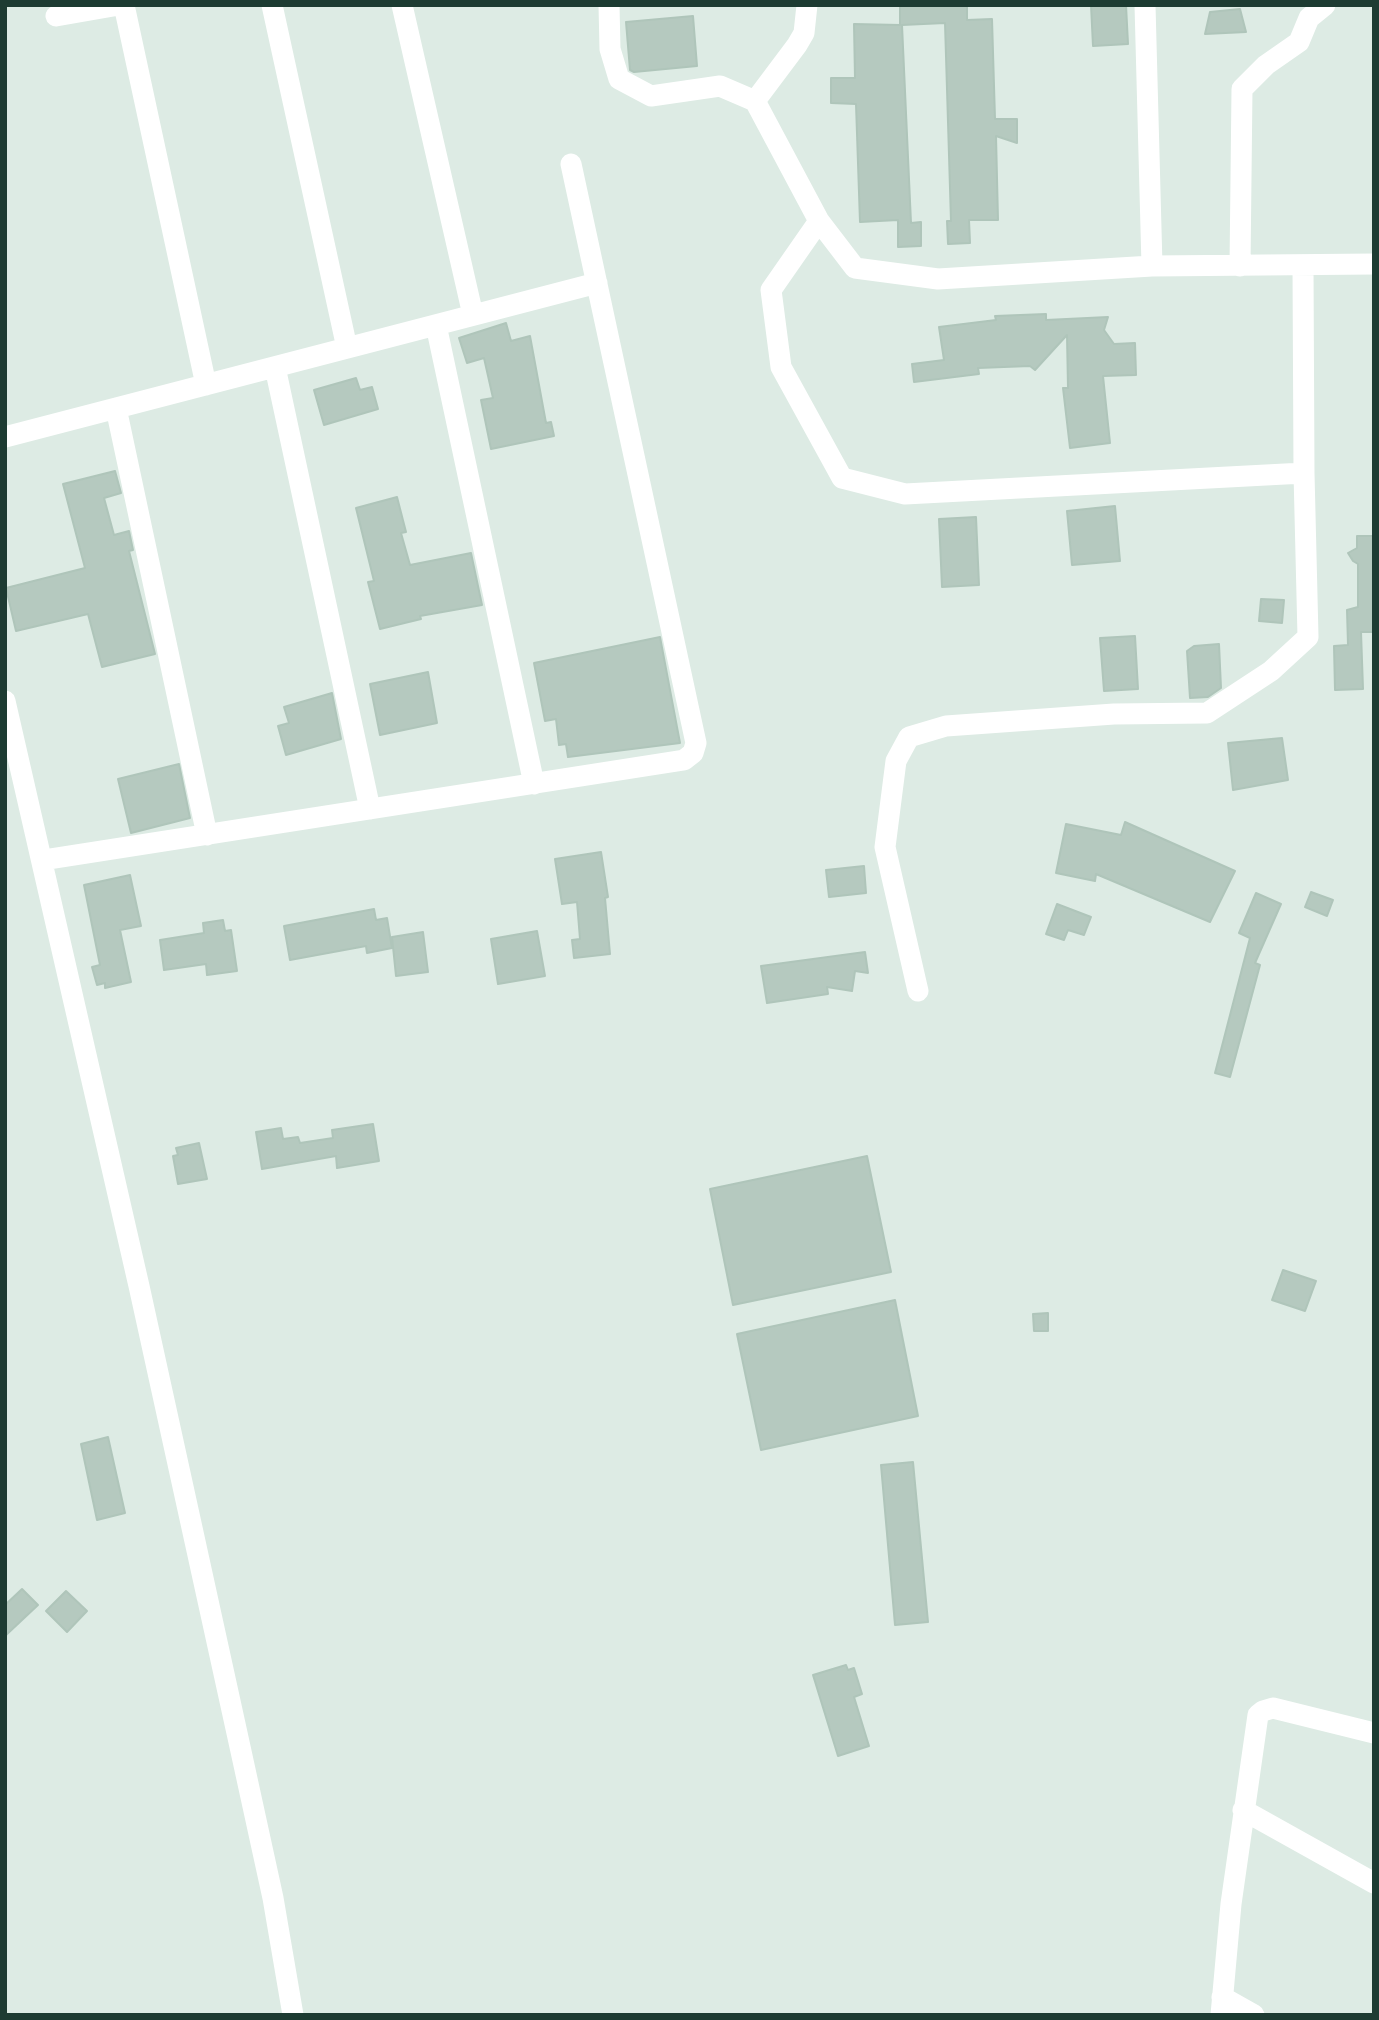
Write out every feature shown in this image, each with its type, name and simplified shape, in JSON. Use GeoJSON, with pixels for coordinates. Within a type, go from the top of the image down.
{"type":"FeatureCollection","features":[{"type":"Feature","properties":{"kind":"street"},"geometry":{"type":"LineString","coordinates":[[56,16],[122,5],[206,385]]}},
{"type":"Feature","properties":{"kind":"street"},"geometry":{"type":"LineString","coordinates":[[272,5],[347,348]]}},
{"type":"Feature","properties":{"kind":"street"},"geometry":{"type":"LineString","coordinates":[[402,5],[473,315]]}},
{"type":"Feature","properties":{"kind":"street"},"geometry":{"type":"LineString","coordinates":[[609,5],[610,50],[619,79],[651,96],[720,86],[755,101],[819,221],[855,268],[937,279],[1152,266],[1374,264]]}},
{"type":"Feature","properties":{"kind":"street"},"geometry":{"type":"LineString","coordinates":[[755,101],[804,33],[807,5]]}},
{"type":"Feature","properties":{"kind":"street"},"geometry":{"type":"LineString","coordinates":[[1145,5],[1152,266]]}},
{"type":"Feature","properties":{"kind":"street"},"geometry":{"type":"LineString","coordinates":[[1240,266],[1242,89],[1266,65],[1299,42],[1309,18],[1325,5]]}},
{"type":"Feature","properties":{"kind":"street"},"geometry":{"type":"LineString","coordinates":[[43,860],[534,784],[689,757],[695,748],[571,164]]}},
{"type":"Feature","properties":{"kind":"street"},"geometry":{"type":"LineString","coordinates":[[819,221],[771,290],[781,367],[842,478],[905,494],[1304,473]]}},
{"type":"Feature","properties":{"kind":"street"},"geometry":{"type":"LineString","coordinates":[[919,991],[885,847],[896,761],[909,737],[946,726],[1114,714],[1207,713],[1270,671],[1308,636],[1303,266]]}},
{"type":"Feature","properties":{"kind":"street"},"geometry":{"type":"LineString","coordinates":[[5,437],[597,283]]}},
{"type":"Feature","properties":{"kind":"street"},"geometry":{"type":"LineString","coordinates":[[436,325],[534,784]]}},
{"type":"Feature","properties":{"kind":"street"},"geometry":{"type":"LineString","coordinates":[[275,367],[370,809]]}},
{"type":"Feature","properties":{"kind":"street"},"geometry":{"type":"LineString","coordinates":[[116,408],[207,835]]}},
{"type":"Feature","properties":{"kind":"street"},"geometry":{"type":"LineString","coordinates":[[5,701],[43,860],[240,1746],[273,1898],[293,2015]]}},
{"type":"Feature","properties":{"kind":"street"},"geometry":{"type":"LineString","coordinates":[[1254,2015],[1222,2006],[1243,1810],[1256,1721],[1262,1711],[1273,1708],[1374,1733]]}},
{"type":"Feature","properties":{"kind":"street"},"geometry":{"type":"LineString","coordinates":[[1243,1810],[1374,1883]]}},
{"type":"Feature","properties":{"kind":"building"},"geometry":{"type":"Polygon","coordinates":[[[900,5],[967,5],[967,20],[992,19],[995,119],[1017,119],[1017,143],[996,136],[998,220],[969,220],[970,243],[948,244],[947,221],[951,221],[945,23],[902,25],[911,223],[921,222],[921,246],[898,247],[898,220],[860,222],[856,104],[831,103],[831,78],[855,78],[854,24],[900,25],[900,5]]]}},
{"type":"Feature","properties":{"kind":"building"},"geometry":{"type":"Polygon","coordinates":[[[1091,5],[1126,5],[1128,44],[1093,46],[1091,5]]]}},
{"type":"Feature","properties":{"kind":"building"},"geometry":{"type":"Polygon","coordinates":[[[1240,9],[1246,32],[1205,34],[1210,12],[1240,9]]]}},
{"type":"Feature","properties":{"kind":"building"},"geometry":{"type":"Polygon","coordinates":[[[693,16],[697,66],[634,72],[630,70],[626,22],[693,16]]]}},
{"type":"Feature","properties":{"kind":"building"},"geometry":{"type":"Polygon","coordinates":[[[1046,314],[1046,320],[1108,317],[1104,330],[1114,344],[1135,343],[1136,375],[1103,376],[1110,443],[1070,448],[1063,388],[1068,388],[1067,335],[1035,370],[1030,366],[978,368],[979,374],[914,382],[912,364],[944,360],[939,327],[996,320],[995,316],[1046,314]]]}},
{"type":"Feature","properties":{"kind":"building"},"geometry":{"type":"Polygon","coordinates":[[[506,323],[511,341],[530,336],[546,423],[551,422],[554,436],[491,449],[481,400],[493,398],[484,358],[467,363],[459,338],[506,323]]]}},
{"type":"Feature","properties":{"kind":"building"},"geometry":{"type":"Polygon","coordinates":[[[356,378],[360,390],[372,387],[378,409],[324,425],[314,390],[356,378]]]}},
{"type":"Feature","properties":{"kind":"building"},"geometry":{"type":"Polygon","coordinates":[[[115,471],[121,493],[104,498],[114,535],[129,531],[133,550],[129,551],[155,654],[102,667],[88,614],[16,631],[6,588],[85,568],[63,484],[115,471]]]}},
{"type":"Feature","properties":{"kind":"building"},"geometry":{"type":"Polygon","coordinates":[[[397,497],[406,532],[401,533],[410,565],[471,553],[482,605],[420,616],[421,619],[380,629],[368,582],[374,581],[356,508],[397,497]]]}},
{"type":"Feature","properties":{"kind":"building"},"geometry":{"type":"Polygon","coordinates":[[[1115,506],[1120,561],[1072,565],[1067,511],[1115,506]]]}},
{"type":"Feature","properties":{"kind":"building"},"geometry":{"type":"Polygon","coordinates":[[[976,517],[979,585],[942,587],[939,519],[976,517]]]}},
{"type":"Feature","properties":{"kind":"building"},"geometry":{"type":"Polygon","coordinates":[[[1357,536],[1374,536],[1374,632],[1361,632],[1363,689],[1335,690],[1334,646],[1348,645],[1347,610],[1358,607],[1358,564],[1348,553],[1357,548],[1357,536]]]}},
{"type":"Feature","properties":{"kind":"building"},"geometry":{"type":"Polygon","coordinates":[[[1261,599],[1284,600],[1282,623],[1259,621],[1261,599]]]}},
{"type":"Feature","properties":{"kind":"building"},"geometry":{"type":"Polygon","coordinates":[[[1135,636],[1138,689],[1104,691],[1100,638],[1135,636]]]}},
{"type":"Feature","properties":{"kind":"building"},"geometry":{"type":"Polygon","coordinates":[[[660,637],[680,743],[568,757],[566,744],[559,745],[556,719],[545,721],[534,663],[660,637]]]}},
{"type":"Feature","properties":{"kind":"building"},"geometry":{"type":"Polygon","coordinates":[[[1219,644],[1221,688],[1208,697],[1190,698],[1187,651],[1194,646],[1219,644]]]}},
{"type":"Feature","properties":{"kind":"building"},"geometry":{"type":"Polygon","coordinates":[[[428,672],[437,723],[380,735],[370,684],[428,672]]]}},
{"type":"Feature","properties":{"kind":"building"},"geometry":{"type":"Polygon","coordinates":[[[332,693],[341,739],[286,755],[278,726],[289,723],[284,707],[332,693]]]}},
{"type":"Feature","properties":{"kind":"building"},"geometry":{"type":"Polygon","coordinates":[[[1282,738],[1288,780],[1233,790],[1228,743],[1282,738]]]}},
{"type":"Feature","properties":{"kind":"building"},"geometry":{"type":"Polygon","coordinates":[[[179,764],[190,818],[131,833],[118,779],[179,764]]]}},
{"type":"Feature","properties":{"kind":"building"},"geometry":{"type":"Polygon","coordinates":[[[1125,822],[1235,871],[1210,922],[1096,874],[1095,881],[1056,873],[1066,824],[1121,835],[1125,822]]]}},
{"type":"Feature","properties":{"kind":"building"},"geometry":{"type":"Polygon","coordinates":[[[601,852],[608,897],[605,898],[610,954],[574,958],[572,940],[580,939],[577,902],[562,904],[555,859],[601,852]]]}},
{"type":"Feature","properties":{"kind":"building"},"geometry":{"type":"Polygon","coordinates":[[[864,866],[866,893],[829,897],[826,870],[864,866]]]}},
{"type":"Feature","properties":{"kind":"building"},"geometry":{"type":"Polygon","coordinates":[[[130,875],[141,926],[120,930],[131,982],[105,988],[105,983],[97,985],[92,967],[100,965],[84,885],[130,875]]]}},
{"type":"Feature","properties":{"kind":"building"},"geometry":{"type":"Polygon","coordinates":[[[1311,892],[1333,900],[1327,916],[1305,907],[1311,892]]]}},
{"type":"Feature","properties":{"kind":"building"},"geometry":{"type":"Polygon","coordinates":[[[1256,893],[1281,904],[1255,963],[1260,965],[1230,1077],[1215,1073],[1250,938],[1239,933],[1256,893]]]}},
{"type":"Feature","properties":{"kind":"building"},"geometry":{"type":"Polygon","coordinates":[[[1057,904],[1091,917],[1084,935],[1068,930],[1064,940],[1046,934],[1057,904]]]}},
{"type":"Feature","properties":{"kind":"building"},"geometry":{"type":"Polygon","coordinates":[[[374,909],[376,920],[387,918],[392,948],[367,953],[366,946],[290,960],[284,926],[374,909]]]}},
{"type":"Feature","properties":{"kind":"building"},"geometry":{"type":"Polygon","coordinates":[[[223,920],[225,931],[231,930],[237,971],[207,975],[206,964],[164,970],[160,940],[204,933],[203,923],[223,920]]]}},
{"type":"Feature","properties":{"kind":"building"},"geometry":{"type":"Polygon","coordinates":[[[537,931],[545,976],[498,984],[491,939],[537,931]]]}},
{"type":"Feature","properties":{"kind":"building"},"geometry":{"type":"Polygon","coordinates":[[[423,932],[428,972],[396,976],[392,937],[423,932]]]}},
{"type":"Feature","properties":{"kind":"building"},"geometry":{"type":"Polygon","coordinates":[[[865,952],[868,973],[855,971],[852,991],[827,987],[828,994],[767,1003],[761,966],[865,952]]]}},
{"type":"Feature","properties":{"kind":"building"},"geometry":{"type":"Polygon","coordinates":[[[373,1124],[379,1161],[337,1168],[336,1156],[262,1169],[256,1132],[281,1128],[283,1139],[298,1137],[300,1143],[333,1138],[332,1130],[373,1124]]]}},
{"type":"Feature","properties":{"kind":"building"},"geometry":{"type":"Polygon","coordinates":[[[199,1143],[207,1179],[178,1184],[173,1156],[178,1155],[176,1148],[199,1143]]]}},
{"type":"Feature","properties":{"kind":"building"},"geometry":{"type":"Polygon","coordinates":[[[867,1156],[891,1272],[733,1305],[710,1189],[867,1156]]]}},
{"type":"Feature","properties":{"kind":"building"},"geometry":{"type":"Polygon","coordinates":[[[1283,1270],[1316,1281],[1305,1311],[1272,1300],[1283,1270]]]}},
{"type":"Feature","properties":{"kind":"building"},"geometry":{"type":"Polygon","coordinates":[[[895,1300],[918,1416],[761,1450],[737,1334],[895,1300]]]}},
{"type":"Feature","properties":{"kind":"building"},"geometry":{"type":"Polygon","coordinates":[[[1048,1313],[1048,1331],[1034,1331],[1033,1314],[1048,1313]]]}},
{"type":"Feature","properties":{"kind":"building"},"geometry":{"type":"Polygon","coordinates":[[[108,1437],[125,1513],[97,1520],[81,1444],[108,1437]]]}},
{"type":"Feature","properties":{"kind":"building"},"geometry":{"type":"Polygon","coordinates":[[[913,1462],[928,1622],[895,1625],[881,1465],[913,1462]]]}},
{"type":"Feature","properties":{"kind":"building"},"geometry":{"type":"Polygon","coordinates":[[[22,1589],[38,1605],[5,1636],[5,1605],[22,1589]]]}},
{"type":"Feature","properties":{"kind":"building"},"geometry":{"type":"Polygon","coordinates":[[[66,1591],[87,1611],[67,1632],[46,1611],[66,1591]]]}},
{"type":"Feature","properties":{"kind":"building"},"geometry":{"type":"Polygon","coordinates":[[[846,1665],[848,1670],[854,1668],[862,1694],[854,1697],[869,1746],[838,1756],[813,1675],[846,1665]]]}}]}
